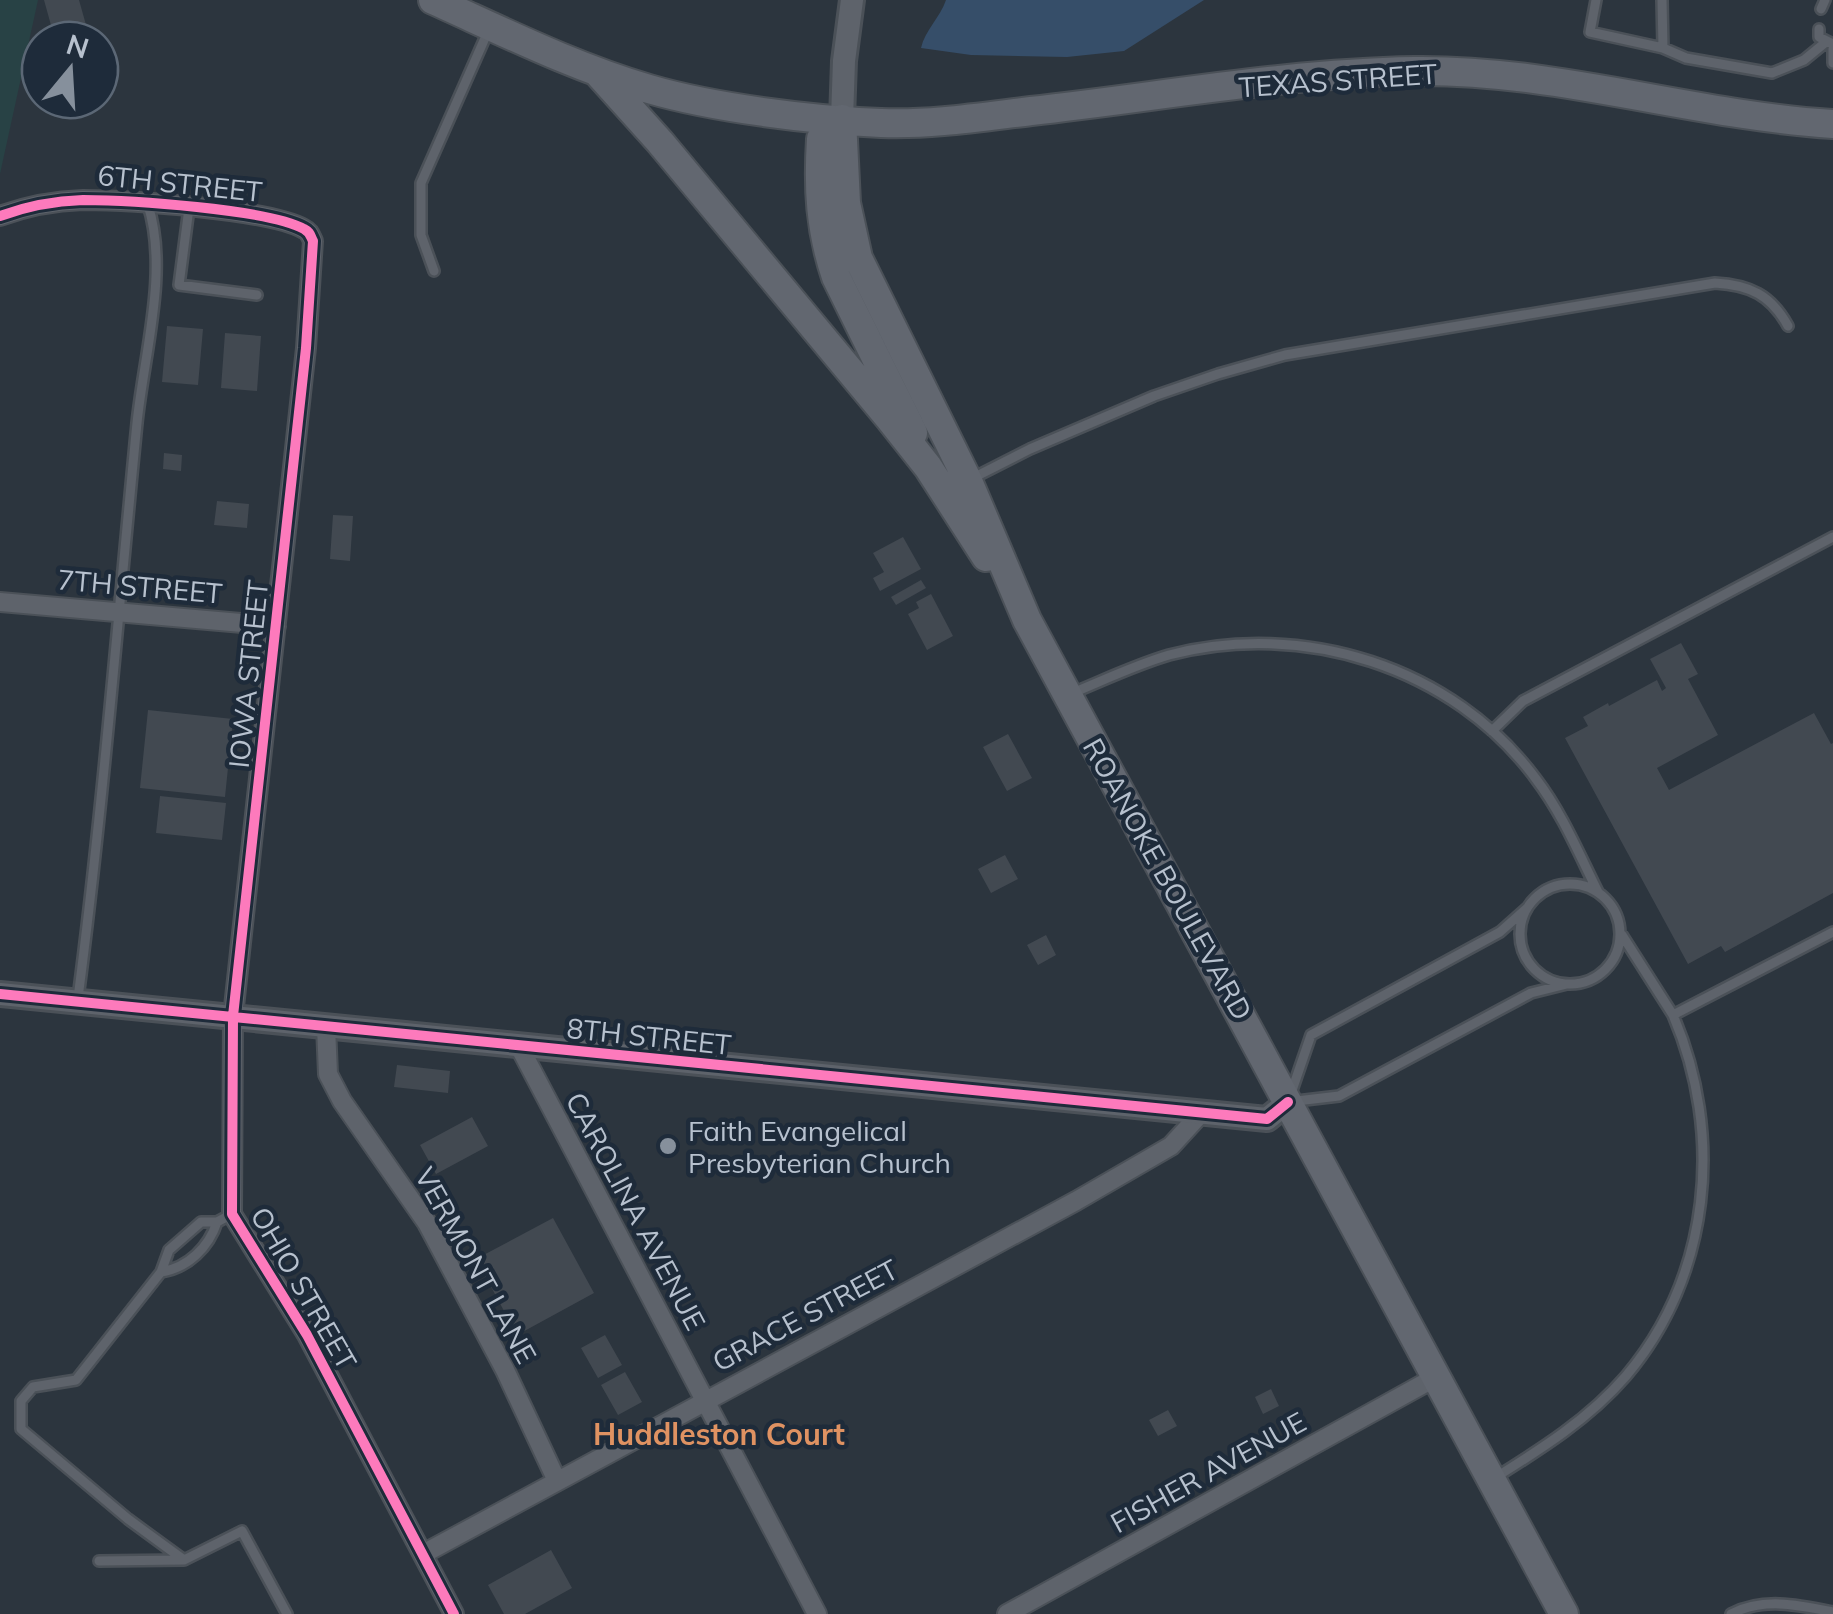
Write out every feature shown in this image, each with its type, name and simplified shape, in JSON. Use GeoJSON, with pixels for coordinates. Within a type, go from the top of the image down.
{"type":"FeatureCollection","features":[{"type":"Feature","properties":{"kind":"main road"},"geometry":{"type":"LineString","coordinates":[[432,0],[596,72],[686,98],[842,119]]}},
{"type":"Feature","properties":{"kind":"main road","name":"TEXAS STREET"},"geometry":{"type":"LineString","coordinates":[[842,119],[881,123],[949,120],[1308,76],[1418,71],[1520,77],[1766,118],[1833,124]]}},
{"type":"Feature","properties":{"kind":"main road"},"geometry":{"type":"LineString","coordinates":[[596,72],[946,480]]}},
{"type":"Feature","properties":{"kind":"main road"},"geometry":{"type":"LineString","coordinates":[[842,119],[821,139],[818,198],[828,253],[836,277],[900,402],[946,480]]}},
{"type":"Feature","properties":{"kind":"main road"},"geometry":{"type":"LineString","coordinates":[[842,119],[846,203],[858,258],[946,480]]}},
{"type":"Feature","properties":{"kind":"main road","name":"ROANOKE BOULEVARD"},"geometry":{"type":"LineString","coordinates":[[946,480],[1027,620],[1564,1614]]}},
{"type":"Feature","properties":{"kind":"street"},"geometry":{"type":"LineString","coordinates":[[842,119],[852,0]]}},
{"type":"Feature","properties":{"kind":"street","name":"6TH STREET"},"geometry":{"type":"LineString","coordinates":[[0,216],[48,203],[83,200],[189,208],[304,229],[313,241],[306,337]]}},
{"type":"Feature","properties":{"kind":"street","name":"IOWA STREET"},"geometry":{"type":"LineString","coordinates":[[234,1016],[306,337]]}},
{"type":"Feature","properties":{"kind":"street","name":"7TH STREET"},"geometry":{"type":"LineString","coordinates":[[0,602],[276,626]]}},
{"type":"Feature","properties":{"kind":"street","name":"8TH STREET"},"geometry":{"type":"LineString","coordinates":[[0,994],[1268,1118],[1288,1102]]}},
{"type":"Feature","properties":{"kind":"street","name":"OHIO STREET"},"geometry":{"type":"LineString","coordinates":[[234,1016],[225,1218],[307,1334],[454,1614]]}},
{"type":"Feature","properties":{"kind":"street","name":"VERMONT LANE"},"geometry":{"type":"LineString","coordinates":[[326,1026],[328,1074],[342,1101],[427,1223],[505,1370],[557,1482]]}},
{"type":"Feature","properties":{"kind":"street","name":"CAROLINA AVENUE"},"geometry":{"type":"LineString","coordinates":[[519,1046],[817,1614]]}},
{"type":"Feature","properties":{"kind":"street","name":"GRACE STREET"},"geometry":{"type":"LineString","coordinates":[[423,1554],[1172,1146],[1202,1112]]}},
{"type":"Feature","properties":{"kind":"street","name":"FISHER AVENUE"},"geometry":{"type":"LineString","coordinates":[[1007,1614],[1436,1377]]}},
{"type":"Feature","properties":{"kind":"lane"},"geometry":{"type":"LineString","coordinates":[[1596,0],[1590,32],[1663,48],[1686,58],[1772,72],[1831,45]]}},
{"type":"Feature","properties":{"kind":"lane"},"geometry":{"type":"LineString","coordinates":[[1662,0],[1663,48]]}},
{"type":"Feature","properties":{"kind":"lane"},"geometry":{"type":"LineString","coordinates":[[434,271],[421,234],[421,183],[490,26]]}},
{"type":"Feature","properties":{"kind":"lane"},"geometry":{"type":"LineString","coordinates":[[1819,29],[1819,38],[1831,45]]}},
{"type":"Feature","properties":{"kind":"lane"},"geometry":{"type":"LineString","coordinates":[[1831,45],[1833,63]]}},
{"type":"Feature","properties":{"kind":"lane"},"geometry":{"type":"LineString","coordinates":[[78,1001],[141,380],[157,272],[157,241],[148,204]]}},
{"type":"Feature","properties":{"kind":"lane"},"geometry":{"type":"LineString","coordinates":[[189,208],[179,285],[256,295]]}},
{"type":"Feature","properties":{"kind":"lane"},"geometry":{"type":"LineString","coordinates":[[946,480],[1154,396],[1234,369],[1339,344],[1715,282],[1761,294],[1779,309],[1788,326]]}},
{"type":"Feature","properties":{"kind":"lane"},"geometry":{"type":"LineString","coordinates":[[1492,732],[1523,702],[1833,537]]}},
{"type":"Feature","properties":{"kind":"lane"},"geometry":{"type":"LineString","coordinates":[[1067,696],[1171,655],[1234,644],[1308,646],[1370,660],[1420,680],[1459,705],[1518,757],[1546,792],[1598,892],[1617,917],[1618,948],[1600,975],[1532,993],[1339,1096],[1288,1102],[1311,1035],[1500,932],[1538,895],[1552,887],[1568,884],[1598,892]]}},
{"type":"Feature","properties":{"kind":"lane"},"geometry":{"type":"LineString","coordinates":[[1527,908],[1520,941],[1526,957],[1536,971],[1567,984]]}},
{"type":"Feature","properties":{"kind":"lane"},"geometry":{"type":"LineString","coordinates":[[1492,1480],[1569,1429],[1624,1377],[1652,1341],[1684,1272],[1701,1206],[1703,1127],[1693,1070],[1672,1015],[1620,932]]}},
{"type":"Feature","properties":{"kind":"lane"},"geometry":{"type":"LineString","coordinates":[[1672,1015],[1833,932]]}},
{"type":"Feature","properties":{"kind":"lane"},"geometry":{"type":"LineString","coordinates":[[184,1560],[128,1519],[21,1429],[20,1402],[34,1387],[76,1380],[162,1272],[170,1250],[201,1222],[225,1218]]}},
{"type":"Feature","properties":{"kind":"lane"},"geometry":{"type":"LineString","coordinates":[[162,1272],[179,1269],[212,1239],[225,1218]]}},
{"type":"Feature","properties":{"kind":"lane"},"geometry":{"type":"LineString","coordinates":[[98,1561],[184,1560],[242,1531],[287,1614]]}},
{"type":"Feature","properties":{"kind":"lane"},"geometry":{"type":"LineString","coordinates":[[1732,1614],[1746,1606],[1768,1602],[1833,1612]]}},
{"type":"Feature","properties":{"kind":"green space"},"geometry":{"type":"Polygon","coordinates":[[[0,0],[38,0],[34,20],[20,20],[20,82],[0,174],[0,0]]]}},
{"type":"Feature","properties":{"kind":"water"},"geometry":{"type":"Polygon","coordinates":[[[946,0],[1204,0],[1124,51],[1067,57],[971,55],[921,48],[946,0]]]}},
{"type":"Feature","properties":{"kind":"building"},"geometry":{"type":"Polygon","coordinates":[[[44,0],[79,0],[85,20],[50,20],[44,0]]]}},
{"type":"Feature","properties":{"kind":"building"},"geometry":{"type":"Polygon","coordinates":[[[167,326],[203,329],[198,385],[162,382],[167,326]]]}},
{"type":"Feature","properties":{"kind":"building"},"geometry":{"type":"Polygon","coordinates":[[[225,333],[261,336],[257,391],[221,388],[225,333]]]}},
{"type":"Feature","properties":{"kind":"building"},"geometry":{"type":"Polygon","coordinates":[[[164,453],[182,455],[181,471],[163,469],[164,453]]]}},
{"type":"Feature","properties":{"kind":"building"},"geometry":{"type":"Polygon","coordinates":[[[217,501],[249,504],[247,528],[214,525],[217,501]]]}},
{"type":"Feature","properties":{"kind":"building"},"geometry":{"type":"Polygon","coordinates":[[[333,515],[353,516],[350,561],[330,559],[333,515]]]}},
{"type":"Feature","properties":{"kind":"building"},"geometry":{"type":"Polygon","coordinates":[[[903,537],[921,569],[880,591],[873,578],[884,572],[873,553],[903,537]]]}},
{"type":"Feature","properties":{"kind":"building"},"geometry":{"type":"Polygon","coordinates":[[[921,580],[926,588],[896,605],[891,597],[921,580]]]}},
{"type":"Feature","properties":{"kind":"building"},"geometry":{"type":"Polygon","coordinates":[[[931,594],[953,636],[927,650],[908,614],[919,608],[916,602],[931,594]]]}},
{"type":"Feature","properties":{"kind":"building"},"geometry":{"type":"Polygon","coordinates":[[[1681,643],[1698,674],[1688,679],[1718,735],[1657,768],[1669,790],[1814,713],[1833,743],[1833,893],[1725,952],[1721,946],[1688,964],[1565,738],[1588,726],[1583,717],[1608,703],[1609,706],[1657,680],[1662,691],[1666,688],[1650,659],[1681,643]]]}},
{"type":"Feature","properties":{"kind":"building"},"geometry":{"type":"Polygon","coordinates":[[[148,710],[233,719],[225,797],[140,788],[148,710]]]}},
{"type":"Feature","properties":{"kind":"building"},"geometry":{"type":"Polygon","coordinates":[[[1008,734],[1032,778],[1007,791],[983,747],[1008,734]]]}},
{"type":"Feature","properties":{"kind":"building"},"geometry":{"type":"Polygon","coordinates":[[[160,796],[226,803],[222,840],[156,833],[160,796]]]}},
{"type":"Feature","properties":{"kind":"building"},"geometry":{"type":"Polygon","coordinates":[[[1005,855],[1018,879],[991,893],[978,869],[1005,855]]]}},
{"type":"Feature","properties":{"kind":"building"},"geometry":{"type":"Polygon","coordinates":[[[1046,935],[1056,955],[1038,965],[1027,945],[1046,935]]]}},
{"type":"Feature","properties":{"kind":"building"},"geometry":{"type":"Polygon","coordinates":[[[397,1065],[450,1071],[448,1093],[394,1087],[397,1065]]]}},
{"type":"Feature","properties":{"kind":"building"},"geometry":{"type":"Polygon","coordinates":[[[472,1117],[488,1146],[436,1174],[420,1145],[472,1117]]]}},
{"type":"Feature","properties":{"kind":"building"},"geometry":{"type":"Polygon","coordinates":[[[553,1218],[594,1293],[517,1335],[476,1259],[553,1218]]]}},
{"type":"Feature","properties":{"kind":"building"},"geometry":{"type":"Polygon","coordinates":[[[605,1335],[622,1365],[598,1378],[581,1348],[605,1335]]]}},
{"type":"Feature","properties":{"kind":"building"},"geometry":{"type":"Polygon","coordinates":[[[625,1372],[642,1402],[618,1415],[601,1385],[625,1372]]]}},
{"type":"Feature","properties":{"kind":"building"},"geometry":{"type":"Polygon","coordinates":[[[1271,1389],[1279,1406],[1263,1414],[1255,1397],[1271,1389]]]}},
{"type":"Feature","properties":{"kind":"building"},"geometry":{"type":"Polygon","coordinates":[[[1168,1410],[1177,1426],[1158,1436],[1149,1420],[1168,1410]]]}},
{"type":"Feature","properties":{"kind":"building"},"geometry":{"type":"Polygon","coordinates":[[[551,1550],[572,1588],[525,1614],[504,1614],[488,1585],[551,1550]]]}},
{"type":"Feature","properties":{"kind":"cycle path"},"geometry":{"type":"LineString","coordinates":[[0,216],[72,201],[163,204],[286,222],[306,230],[313,241],[306,348],[233,1016],[232,1214],[307,1335],[454,1614]]}},
{"type":"Feature","properties":{"kind":"cycle path"},"geometry":{"type":"LineString","coordinates":[[0,994],[1267,1119],[1288,1102]]}},
{"type":"Feature","properties":{"kind":"place","name":"Faith Evangelical Presbyterian Church"},"geometry":{"type":"Point","coordinates":[668,1146]}},
{"type":"Feature","properties":{"kind":"district","name":"Huddleston Court"},"geometry":{"type":"Point","coordinates":[719,1434]}}]}
